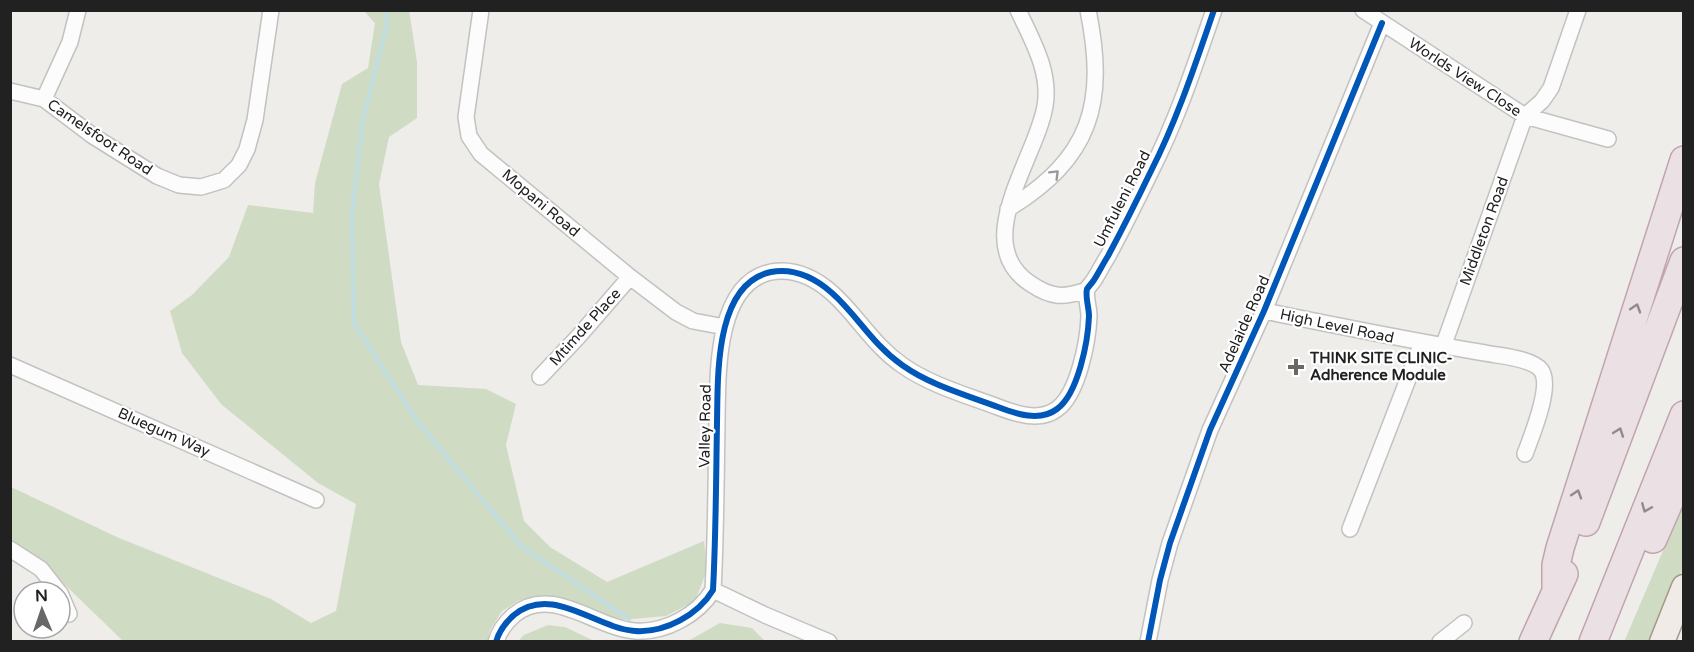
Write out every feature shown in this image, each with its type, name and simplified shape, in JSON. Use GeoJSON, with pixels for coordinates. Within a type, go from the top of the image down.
{"type":"FeatureCollection","features":[{"type":"Feature","properties":{"kind":"highway"},"geometry":{"type":"LineString","coordinates":[[1556,591],[1556,565],[1560,548],[1683,160]]}},
{"type":"Feature","properties":{"kind":"highway"},"geometry":{"type":"LineString","coordinates":[[1533,642],[1584,527],[1683,261]]}},
{"type":"Feature","properties":{"kind":"highway"},"geometry":{"type":"LineString","coordinates":[[1593,642],[1683,415]]}},
{"type":"Feature","properties":{"kind":"highway"},"geometry":{"type":"LineString","coordinates":[[1608,642],[1683,468]]}},
{"type":"Feature","properties":{"kind":"main road"},"geometry":{"type":"LineString","coordinates":[[1662,642],[1683,587]]}},
{"type":"Feature","properties":{"kind":"street"},"geometry":{"type":"LineString","coordinates":[[44,99],[70,42],[78,10]]}},
{"type":"Feature","properties":{"kind":"street","name":"Camelsfoot Road"},"geometry":{"type":"LineString","coordinates":[[10,91],[44,99],[93,136],[157,176],[179,185],[201,187],[224,180],[239,165],[247,149],[255,120],[271,10]]}},
{"type":"Feature","properties":{"kind":"street","name":"Mopani Road"},"geometry":{"type":"LineString","coordinates":[[481,10],[466,117],[469,136],[481,154],[676,312],[693,321],[725,327]]}},
{"type":"Feature","properties":{"kind":"street"},"geometry":{"type":"LineString","coordinates":[[1018,10],[1040,56],[1046,86],[1045,107],[1008,209],[1005,237],[1008,256],[1021,278],[1045,293],[1066,297],[1087,290]]}},
{"type":"Feature","properties":{"kind":"street"},"geometry":{"type":"LineString","coordinates":[[1008,209],[1034,194],[1058,172],[1081,140],[1090,119],[1094,100],[1095,45],[1088,10]]}},
{"type":"Feature","properties":{"kind":"street","name":"Umfuleni Road"},"geometry":{"type":"LineString","coordinates":[[1087,290],[1111,249],[1176,117],[1214,10]]}},
{"type":"Feature","properties":{"kind":"street","name":"Worlds View Close"},"geometry":{"type":"LineString","coordinates":[[1363,10],[1525,116],[1608,139]]}},
{"type":"Feature","properties":{"kind":"street"},"geometry":{"type":"LineString","coordinates":[[1525,116],[1542,101],[1551,88],[1578,10]]}},
{"type":"Feature","properties":{"kind":"street","name":"Adelaide Road"},"geometry":{"type":"LineString","coordinates":[[1148,642],[1170,543],[1210,430],[1264,311],[1382,22]]}},
{"type":"Feature","properties":{"kind":"street","name":"Middleton Road"},"geometry":{"type":"LineString","coordinates":[[1443,347],[1525,116]]}},
{"type":"Feature","properties":{"kind":"street","name":"Valley Road"},"geometry":{"type":"LineString","coordinates":[[713,590],[719,371],[725,327],[730,310],[737,295],[752,282],[766,273],[783,270],[798,272],[816,281],[832,293],[881,348],[929,381],[1008,411],[1032,416],[1048,415],[1058,409],[1066,399],[1076,378],[1087,336],[1089,315],[1087,290]]}},
{"type":"Feature","properties":{"kind":"street","name":"Mtimde Place"},"geometry":{"type":"LineString","coordinates":[[540,377],[579,337],[630,277]]}},
{"type":"Feature","properties":{"kind":"street","name":"High Level Road"},"geometry":{"type":"LineString","coordinates":[[1264,311],[1422,344],[1518,359],[1533,364],[1541,369],[1544,377],[1544,393],[1536,425],[1525,454]]}},
{"type":"Feature","properties":{"kind":"street"},"geometry":{"type":"LineString","coordinates":[[1350,529],[1422,344]]}},
{"type":"Feature","properties":{"kind":"street","name":"Bluegum Way"},"geometry":{"type":"LineString","coordinates":[[10,365],[316,500]]}},
{"type":"Feature","properties":{"kind":"street"},"geometry":{"type":"LineString","coordinates":[[10,549],[41,569],[50,580]]}},
{"type":"Feature","properties":{"kind":"street"},"geometry":{"type":"LineString","coordinates":[[496,642],[507,621],[520,610],[534,605],[549,604],[566,607],[618,628],[637,631],[659,628],[682,620],[699,609],[713,590],[829,642]]}},
{"type":"Feature","properties":{"kind":"street"},"geometry":{"type":"LineString","coordinates":[[1440,642],[1464,623]]}},
{"type":"Feature","properties":{"kind":"green space"},"geometry":{"type":"Polygon","coordinates":[[[409,10],[417,62],[417,118],[389,137],[379,184],[401,342],[418,385],[486,389],[516,404],[506,445],[524,521],[550,547],[607,582],[704,541],[707,570],[695,601],[666,616],[620,620],[556,597],[537,596],[518,601],[502,611],[490,630],[488,641],[124,642],[72,592],[72,580],[60,580],[31,552],[11,544],[11,487],[119,538],[271,599],[311,623],[336,611],[356,504],[318,483],[221,404],[182,353],[170,311],[192,295],[229,257],[248,205],[313,213],[315,183],[342,84],[368,68],[375,23],[364,11],[409,10]]]}},
{"type":"Feature","properties":{"kind":"green space"},"geometry":{"type":"Polygon","coordinates":[[[1683,504],[1683,567],[1656,641],[1624,642],[1683,504]]]}},
{"type":"Feature","properties":{"kind":"green space"},"geometry":{"type":"Polygon","coordinates":[[[720,623],[752,628],[765,641],[688,641],[720,623]]]}},
{"type":"Feature","properties":{"kind":"green space"},"geometry":{"type":"Polygon","coordinates":[[[548,625],[565,627],[594,641],[518,641],[524,635],[548,625]]]}},
{"type":"Feature","properties":{"kind":"waterway"},"geometry":{"type":"LineString","coordinates":[[386,10],[387,24],[363,119],[352,215],[354,323],[417,421],[521,546],[629,619]]}},
{"type":"Feature","properties":{"kind":"cycle path"},"geometry":{"type":"LineString","coordinates":[[496,642],[508,621],[528,607],[543,604],[558,606],[620,628],[646,631],[680,621],[707,599],[713,590],[718,382],[723,335],[729,313],[739,294],[752,280],[771,272],[788,271],[804,275],[819,283],[841,302],[891,357],[936,384],[1005,410],[1028,416],[1043,415],[1057,409],[1071,392],[1084,353],[1089,316],[1087,289],[1108,256],[1160,152],[1185,92],[1214,10]]}},
{"type":"Feature","properties":{"kind":"cycle path"},"geometry":{"type":"LineString","coordinates":[[1148,642],[1170,543],[1210,430],[1264,311],[1382,23]]}},
{"type":"Feature","properties":{"kind":"place","name":"THINK SITE CLINIC- Adherence Module"},"geometry":{"type":"Point","coordinates":[1296,367]}}]}
